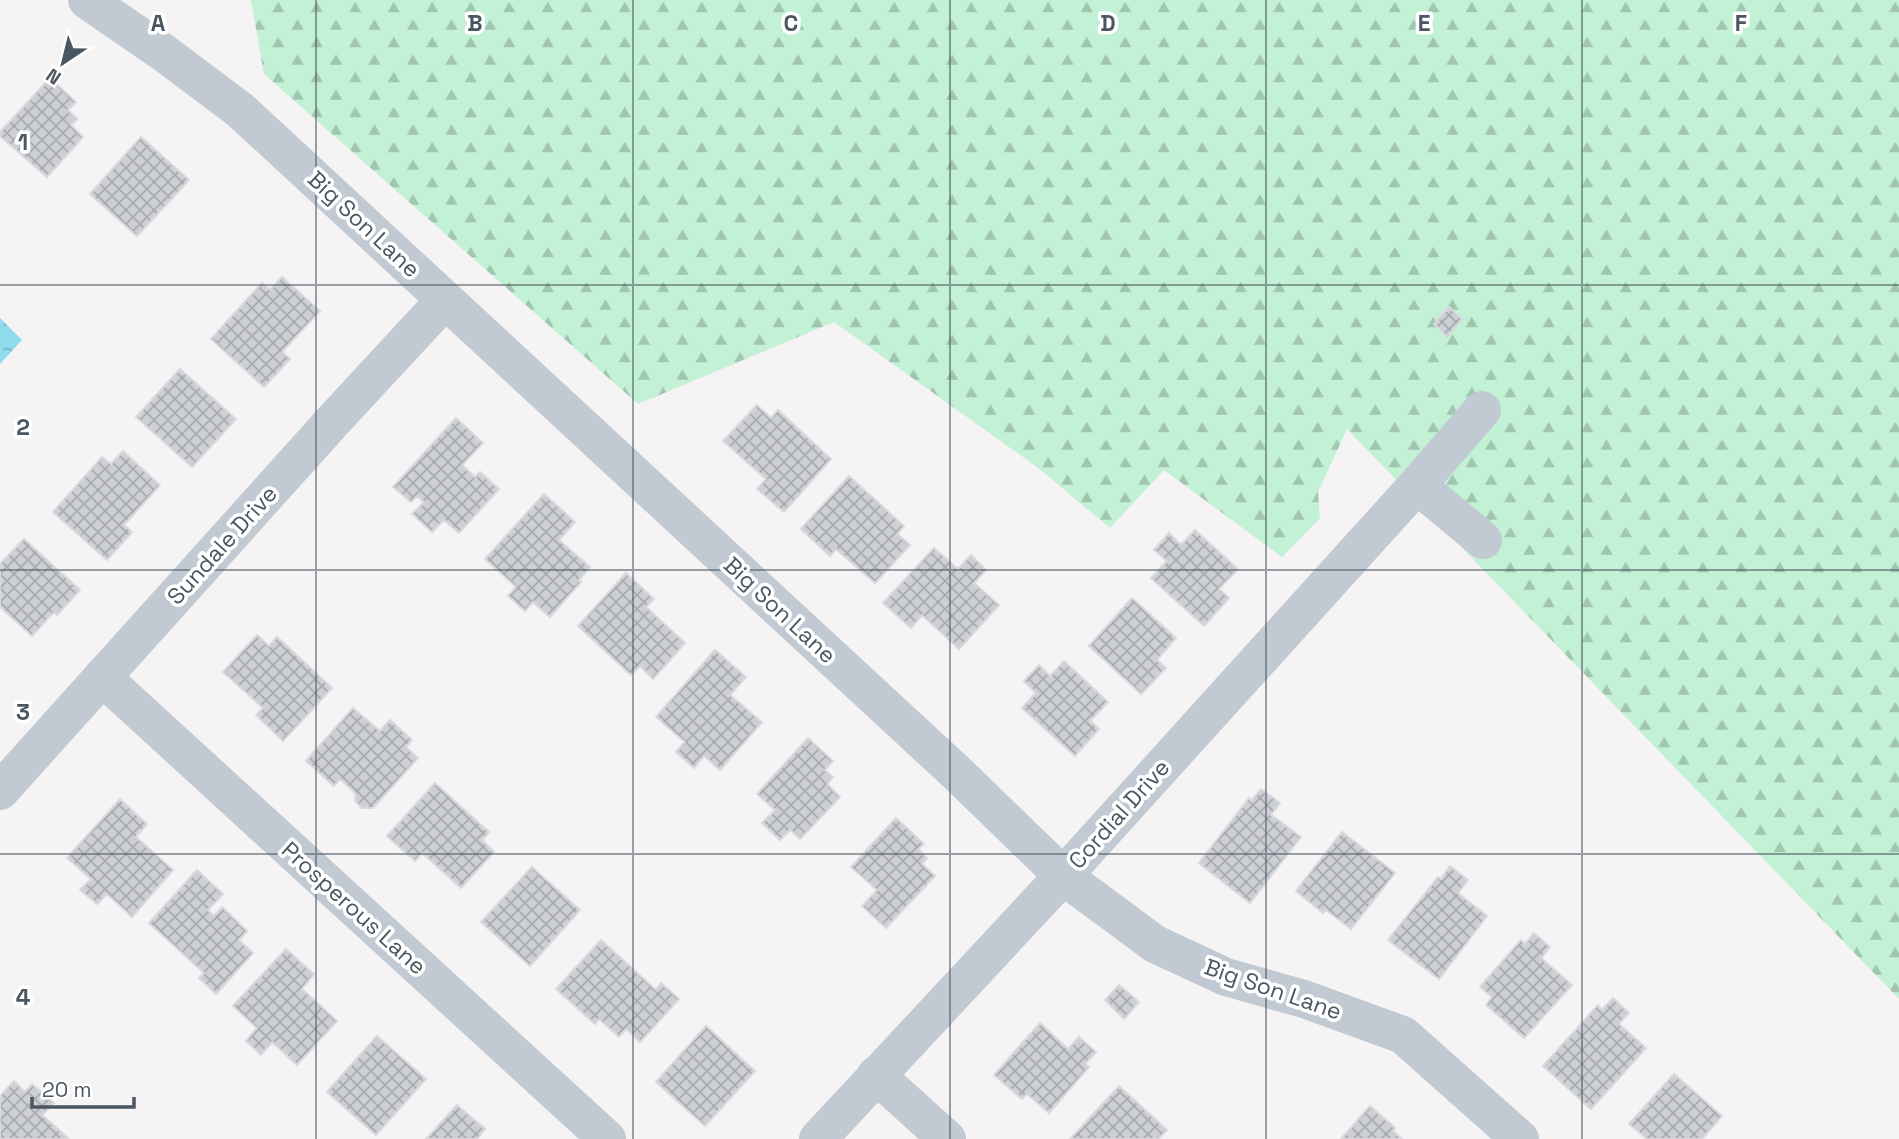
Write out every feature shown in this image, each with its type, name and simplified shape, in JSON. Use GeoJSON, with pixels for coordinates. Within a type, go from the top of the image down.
{"type":"FeatureCollection","features":[{"type":"Feature","properties":{"kind":"street","name":"Big Son Lane"},"geometry":{"type":"LineString","coordinates":[[88,0],[240,110],[959,775],[1063,876],[1155,944],[1226,977],[1304,999],[1403,1035],[1520,1139]]}},
{"type":"Feature","properties":{"kind":"street","name":"Sundale Drive"},"geometry":{"type":"LineString","coordinates":[[0,791],[445,300]]}},
{"type":"Feature","properties":{"kind":"street","name":"Cordial Drive"},"geometry":{"type":"LineString","coordinates":[[818,1139],[1063,876],[1482,410]]}},
{"type":"Feature","properties":{"kind":"street"},"geometry":{"type":"LineString","coordinates":[[1417,485],[1483,540]]}},
{"type":"Feature","properties":{"kind":"street","name":"Prosperous Lane"},"geometry":{"type":"LineString","coordinates":[[102,677],[607,1139]]}},
{"type":"Feature","properties":{"kind":"street"},"geometry":{"type":"LineString","coordinates":[[876,1074],[947,1139]]}},
{"type":"Feature","properties":{"kind":"green space"},"geometry":{"type":"Polygon","coordinates":[[[251,0],[1899,0],[1899,999],[1347,429],[1318,492],[1320,518],[1282,557],[1164,470],[1110,528],[1037,467],[834,322],[638,404],[264,74],[251,0]]]}},
{"type":"Feature","properties":{"kind":"water"},"geometry":{"type":"Polygon","coordinates":[[[0,318],[22,340],[0,364],[0,318]]]}},
{"type":"Feature","properties":{"kind":"building"},"geometry":{"type":"Polygon","coordinates":[[[50,78],[76,102],[68,110],[77,119],[71,125],[83,137],[47,177],[0,136],[0,132],[50,78]]]}},
{"type":"Feature","properties":{"kind":"building"},"geometry":{"type":"Polygon","coordinates":[[[141,137],[189,180],[137,236],[90,194],[141,137]]]}},
{"type":"Feature","properties":{"kind":"building"},"geometry":{"type":"Polygon","coordinates":[[[282,277],[320,311],[282,352],[290,359],[264,387],[211,339],[262,283],[270,290],[282,277]]]}},
{"type":"Feature","properties":{"kind":"building"},"geometry":{"type":"Polygon","coordinates":[[[1449,307],[1462,319],[1447,337],[1434,324],[1449,307]]]}},
{"type":"Feature","properties":{"kind":"building"},"geometry":{"type":"Polygon","coordinates":[[[180,369],[236,419],[192,467],[136,417],[180,369]]]}},
{"type":"Feature","properties":{"kind":"building"},"geometry":{"type":"Polygon","coordinates":[[[757,405],[771,418],[778,410],[831,459],[784,512],[757,489],[766,479],[723,441],[757,405]]]}},
{"type":"Feature","properties":{"kind":"building"},"geometry":{"type":"Polygon","coordinates":[[[456,418],[483,443],[462,465],[475,477],[480,472],[499,489],[459,533],[444,520],[432,532],[412,514],[424,502],[417,496],[411,502],[393,487],[456,418]]]}},
{"type":"Feature","properties":{"kind":"building"},"geometry":{"type":"Polygon","coordinates":[[[123,451],[160,485],[124,525],[132,532],[107,560],[53,512],[102,457],[111,464],[123,451]]]}},
{"type":"Feature","properties":{"kind":"building"},"geometry":{"type":"Polygon","coordinates":[[[849,476],[904,526],[897,534],[910,545],[875,583],[836,549],[830,556],[801,529],[849,476]]]}},
{"type":"Feature","properties":{"kind":"building"},"geometry":{"type":"Polygon","coordinates":[[[544,494],[575,522],[559,540],[590,567],[579,580],[581,582],[550,617],[533,602],[525,611],[508,596],[516,587],[485,559],[544,494]]]}},
{"type":"Feature","properties":{"kind":"building"},"geometry":{"type":"Polygon","coordinates":[[[1195,530],[1238,569],[1219,589],[1229,598],[1204,626],[1151,578],[1167,561],[1154,550],[1169,533],[1181,545],[1195,530]]]}},
{"type":"Feature","properties":{"kind":"building"},"geometry":{"type":"Polygon","coordinates":[[[24,539],[80,590],[57,615],[54,612],[32,636],[0,607],[0,564],[24,539]]]}},
{"type":"Feature","properties":{"kind":"building"},"geometry":{"type":"Polygon","coordinates":[[[934,548],[958,569],[971,555],[986,570],[974,583],[999,605],[959,649],[922,615],[911,628],[883,603],[934,548]]]}},
{"type":"Feature","properties":{"kind":"building"},"geometry":{"type":"Polygon","coordinates":[[[626,573],[654,599],[646,607],[685,643],[653,679],[640,666],[631,675],[578,626],[626,573]]]}},
{"type":"Feature","properties":{"kind":"building"},"geometry":{"type":"Polygon","coordinates":[[[1132,598],[1176,638],[1157,660],[1166,668],[1141,694],[1089,646],[1132,598]]]}},
{"type":"Feature","properties":{"kind":"building"},"geometry":{"type":"Polygon","coordinates":[[[257,635],[269,646],[277,637],[332,688],[283,741],[256,715],[263,708],[223,672],[257,635]]]}},
{"type":"Feature","properties":{"kind":"building"},"geometry":{"type":"Polygon","coordinates":[[[715,650],[746,677],[730,695],[762,722],[720,770],[704,756],[694,768],[676,752],[685,742],[656,717],[715,650]]]}},
{"type":"Feature","properties":{"kind":"building"},"geometry":{"type":"Polygon","coordinates":[[[1064,661],[1108,702],[1090,721],[1099,729],[1075,756],[1022,708],[1036,693],[1024,681],[1039,665],[1050,676],[1064,661]]]}},
{"type":"Feature","properties":{"kind":"building"},"geometry":{"type":"Polygon","coordinates":[[[353,708],[380,731],[390,720],[412,740],[406,747],[418,758],[373,808],[362,808],[355,801],[356,794],[340,779],[334,786],[306,761],[353,708]]]}},
{"type":"Feature","properties":{"kind":"building"},"geometry":{"type":"Polygon","coordinates":[[[808,738],[833,761],[825,770],[833,777],[827,784],[840,797],[800,839],[790,830],[780,840],[762,823],[775,810],[757,794],[808,738]]]}},
{"type":"Feature","properties":{"kind":"building"},"geometry":{"type":"Polygon","coordinates":[[[435,783],[489,832],[482,840],[494,852],[461,888],[422,853],[415,861],[387,836],[435,783]]]}},
{"type":"Feature","properties":{"kind":"building"},"geometry":{"type":"Polygon","coordinates":[[[1261,789],[1280,803],[1271,815],[1301,837],[1250,903],[1199,863],[1249,798],[1251,801],[1261,789]]]}},
{"type":"Feature","properties":{"kind":"building"},"geometry":{"type":"Polygon","coordinates":[[[120,799],[147,824],[136,837],[173,870],[132,917],[107,894],[97,904],[80,890],[91,879],[67,858],[120,799]]]}},
{"type":"Feature","properties":{"kind":"building"},"geometry":{"type":"Polygon","coordinates":[[[896,818],[924,844],[918,849],[927,858],[922,864],[935,876],[886,928],[862,906],[877,890],[851,867],[896,818]]]}},
{"type":"Feature","properties":{"kind":"building"},"geometry":{"type":"Polygon","coordinates":[[[1342,832],[1395,873],[1351,929],[1326,910],[1323,913],[1296,891],[1342,832]]]}},
{"type":"Feature","properties":{"kind":"building"},"geometry":{"type":"Polygon","coordinates":[[[1450,866],[1468,880],[1458,893],[1487,916],[1439,979],[1388,940],[1438,877],[1441,879],[1450,866]]]}},
{"type":"Feature","properties":{"kind":"building"},"geometry":{"type":"Polygon","coordinates":[[[532,867],[580,910],[530,966],[481,922],[532,867]]]}},
{"type":"Feature","properties":{"kind":"building"},"geometry":{"type":"Polygon","coordinates":[[[197,870],[223,894],[208,910],[214,916],[222,907],[247,931],[239,940],[253,953],[216,994],[199,978],[204,973],[149,923],[197,870]]]}},
{"type":"Feature","properties":{"kind":"building"},"geometry":{"type":"Polygon","coordinates":[[[1534,933],[1550,947],[1541,958],[1572,985],[1524,1038],[1486,1005],[1492,997],[1480,987],[1521,940],[1525,944],[1534,933]]]}},
{"type":"Feature","properties":{"kind":"building"},"geometry":{"type":"Polygon","coordinates":[[[601,940],[656,990],[661,983],[679,999],[640,1042],[626,1029],[619,1037],[599,1019],[595,1024],[556,989],[601,940]]]}},
{"type":"Feature","properties":{"kind":"building"},"geometry":{"type":"Polygon","coordinates":[[[286,949],[314,974],[302,989],[337,1021],[297,1065],[272,1042],[261,1055],[246,1041],[257,1028],[233,1006],[286,949]]]}},
{"type":"Feature","properties":{"kind":"building"},"geometry":{"type":"Polygon","coordinates":[[[1119,985],[1139,1002],[1124,1019],[1105,1000],[1119,985]]]}},
{"type":"Feature","properties":{"kind":"building"},"geometry":{"type":"Polygon","coordinates":[[[1613,998],[1629,1013],[1619,1024],[1646,1048],[1591,1109],[1543,1066],[1598,1005],[1602,1010],[1613,998]]]}},
{"type":"Feature","properties":{"kind":"building"},"geometry":{"type":"Polygon","coordinates":[[[1040,1023],[1068,1049],[1079,1037],[1096,1052],[1085,1064],[1089,1067],[1049,1113],[1027,1094],[1022,1099],[994,1075],[1040,1023]]]}},
{"type":"Feature","properties":{"kind":"building"},"geometry":{"type":"Polygon","coordinates":[[[706,1026],[755,1071],[705,1126],[656,1082],[706,1026]]]}},
{"type":"Feature","properties":{"kind":"building"},"geometry":{"type":"Polygon","coordinates":[[[377,1036],[426,1079],[376,1135],[327,1092],[377,1036]]]}},
{"type":"Feature","properties":{"kind":"building"},"geometry":{"type":"Polygon","coordinates":[[[1674,1074],[1722,1116],[1702,1139],[1647,1139],[1629,1124],[1674,1074]]]}},
{"type":"Feature","properties":{"kind":"building"},"geometry":{"type":"Polygon","coordinates":[[[14,1081],[25,1092],[32,1084],[54,1103],[42,1115],[69,1139],[0,1139],[0,1096],[14,1081]]]}},
{"type":"Feature","properties":{"kind":"building"},"geometry":{"type":"Polygon","coordinates":[[[1119,1086],[1167,1130],[1158,1139],[1070,1139],[1119,1086]]]}},
{"type":"Feature","properties":{"kind":"building"},"geometry":{"type":"Polygon","coordinates":[[[457,1105],[485,1129],[477,1139],[426,1139],[457,1105]]]}},
{"type":"Feature","properties":{"kind":"building"},"geometry":{"type":"Polygon","coordinates":[[[1370,1106],[1395,1128],[1393,1131],[1402,1139],[1341,1139],[1370,1106]]]}}]}
